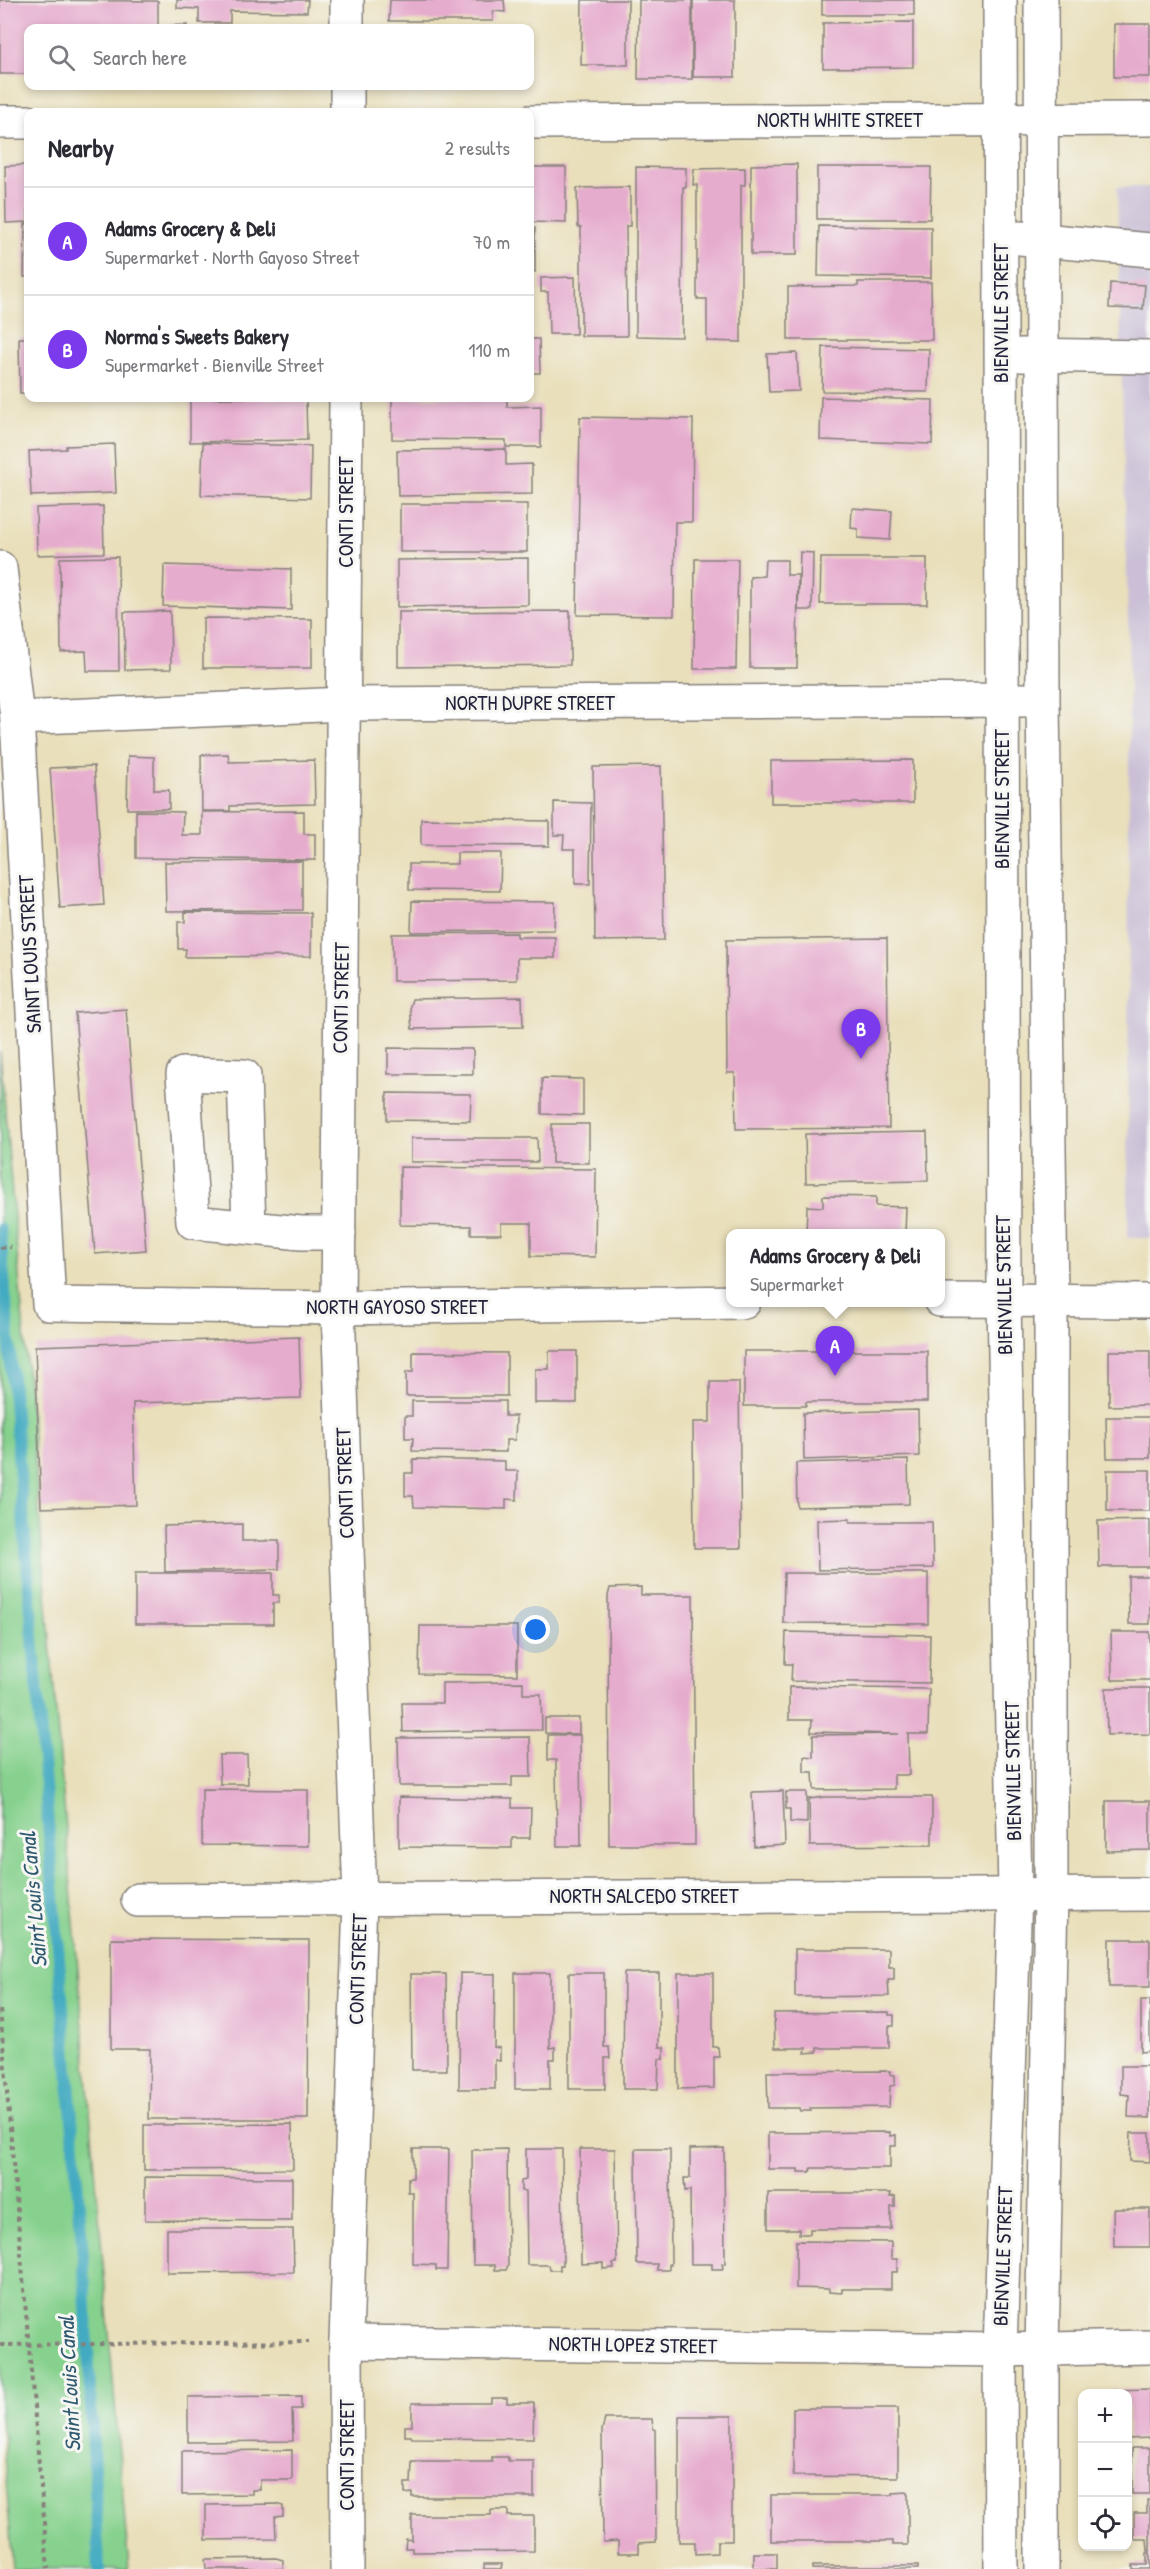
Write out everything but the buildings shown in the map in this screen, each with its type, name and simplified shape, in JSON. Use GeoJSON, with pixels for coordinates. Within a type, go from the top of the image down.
{"type":"FeatureCollection","features":[{"type":"Feature","properties":{"kind":"street"},"geometry":{"type":"LineString","coordinates":[[347,0],[347,24]]}},
{"type":"Feature","properties":{"kind":"street","name":"BIENVILLE STREET"},"geometry":{"type":"LineString","coordinates":[[1000,0],[1004,1299],[1015,1893],[1000,2350],[1001,2569]]}},
{"type":"Feature","properties":{"kind":"street","name":"BIENVILLE STREET"},"geometry":{"type":"LineString","coordinates":[[1041,0],[1042,700],[1051,1299],[1051,1893],[1042,2349],[1042,2569]]}},
{"type":"Feature","properties":{"kind":"street"},"geometry":{"type":"LineString","coordinates":[[347,90],[347,108]]}},
{"type":"Feature","properties":{"kind":"street","name":"NORTH WHITE STREET"},"geometry":{"type":"LineString","coordinates":[[534,122],[1150,119]]}},
{"type":"Feature","properties":{"kind":"street"},"geometry":{"type":"LineString","coordinates":[[0,122],[24,122]]}},
{"type":"Feature","properties":{"kind":"street"},"geometry":{"type":"LineString","coordinates":[[1001,236],[1150,250]]}},
{"type":"Feature","properties":{"kind":"street"},"geometry":{"type":"LineString","coordinates":[[1001,356],[1150,357]]}},
{"type":"Feature","properties":{"kind":"street","name":"CONTI STREET"},"geometry":{"type":"LineString","coordinates":[[346,402],[338,1308],[360,1898],[346,2342],[347,2569]]}},
{"type":"Feature","properties":{"kind":"street","name":"SAINT LOUIS STREET"},"geometry":{"type":"LineString","coordinates":[[0,568],[17,718],[49,1304]]}},
{"type":"Feature","properties":{"kind":"street","name":"NORTH DUPRE STREET"},"geometry":{"type":"LineString","coordinates":[[17,718],[345,704],[1042,700]]}},
{"type":"Feature","properties":{"kind":"street"},"geometry":{"type":"LineString","coordinates":[[249,1227],[244,1076],[183,1074],[193,1222],[249,1227],[339,1233]]}},
{"type":"Feature","properties":{"kind":"street"},"geometry":{"type":"LineString","coordinates":[[945,1300],[1150,1301]]}},
{"type":"Feature","properties":{"kind":"street","name":"NORTH GAYOSO STREET"},"geometry":{"type":"LineString","coordinates":[[49,1304],[338,1308],[726,1302]]}},
{"type":"Feature","properties":{"kind":"street","name":"NORTH SALCEDO STREET"},"geometry":{"type":"LineString","coordinates":[[138,1900],[1015,1893],[1150,1894]]}},
{"type":"Feature","properties":{"kind":"street","name":"NORTH LOPEZ STREET"},"geometry":{"type":"LineString","coordinates":[[346,2342],[1000,2350],[1150,2347]]}},
{"type":"Feature","properties":{"kind":"path"},"geometry":{"type":"LineString","coordinates":[[0,2010],[48,2569]]}},
{"type":"Feature","properties":{"kind":"path"},"geometry":{"type":"LineString","coordinates":[[0,2345],[346,2342]]}},
{"type":"Feature","properties":{"kind":"shaded area"},"geometry":{"type":"Polygon","coordinates":[[[1117,187],[1150,187],[1150,1238],[1128,1238],[1129,663],[1117,187]]]}},
{"type":"Feature","properties":{"kind":"green space"},"geometry":{"type":"Polygon","coordinates":[[[0,1052],[129,2569],[13,2569],[0,2403],[0,1052]]]}},
{"type":"Feature","properties":{"kind":"waterway","name":"Saint Louis Canal"},"geometry":{"type":"LineString","coordinates":[[0,1229],[84,2268],[99,2569]]}},
{"type":"Feature","properties":{"kind":"place","name":"Norma's Sweets Bakery"},"geometry":{"type":"Point","coordinates":[861,1059]}},
{"type":"Feature","properties":{"kind":"place","name":"Adams Grocery & Deli"},"geometry":{"type":"Point","coordinates":[835,1376]}}]}
